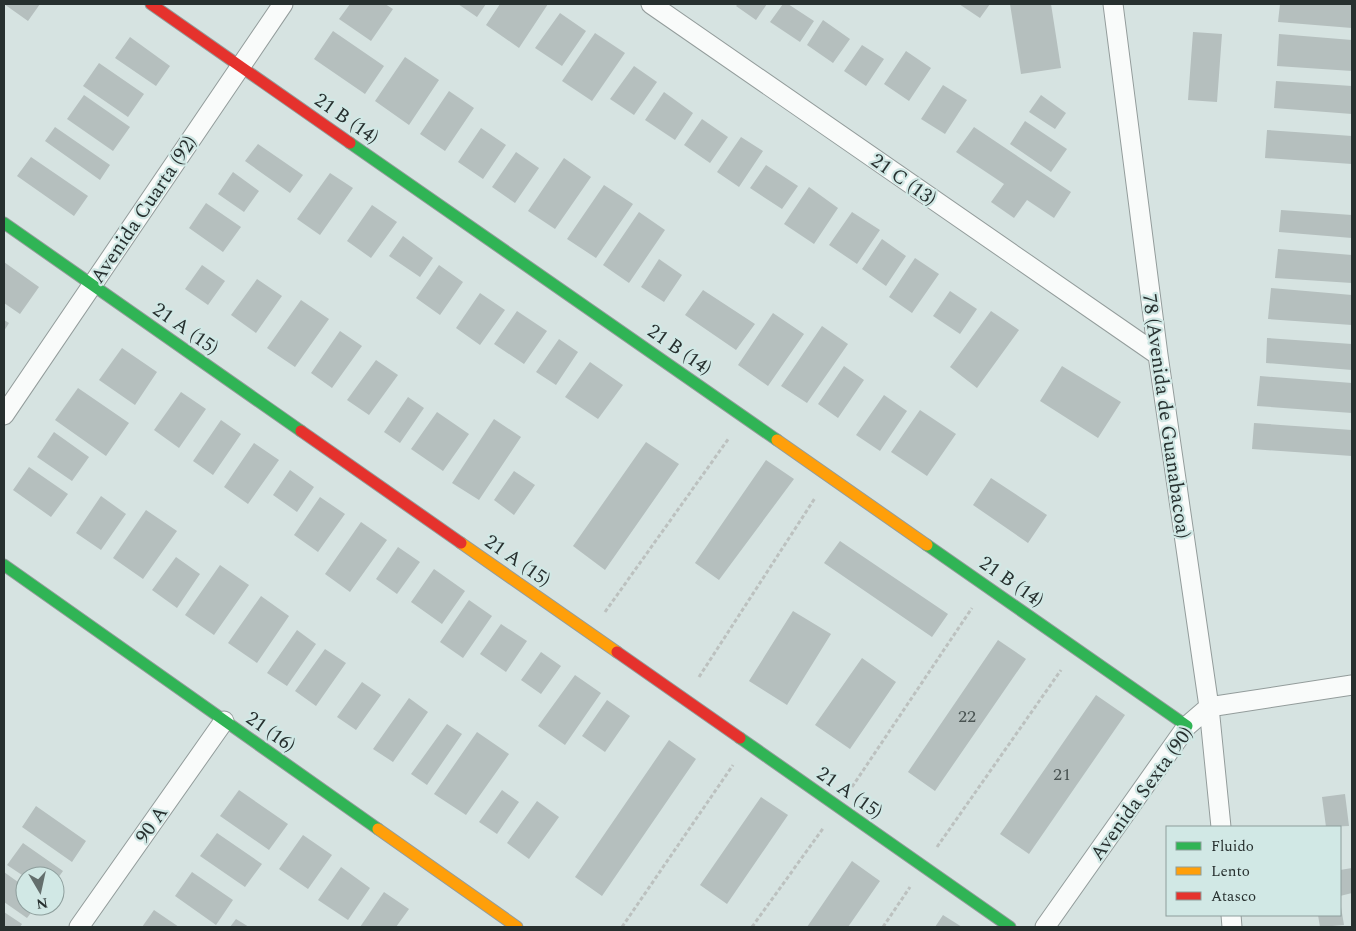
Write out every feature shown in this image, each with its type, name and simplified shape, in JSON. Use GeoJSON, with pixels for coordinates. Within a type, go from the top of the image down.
{"type":"FeatureCollection","features":[{"type":"Feature","properties":{"kind":"street","name":"21 B (14)"},"geometry":{"type":"LineString","coordinates":[[151,4],[1187,726]]}},
{"type":"Feature","properties":{"kind":"street","name":"Avenida Cuarta (92)"},"geometry":{"type":"LineString","coordinates":[[4,415],[283,4]]}},
{"type":"Feature","properties":{"kind":"street","name":"21 C (13)"},"geometry":{"type":"LineString","coordinates":[[651,4],[1158,355]]}},
{"type":"Feature","properties":{"kind":"street","name":"78 (Avenida de Guanabacoa)"},"geometry":{"type":"LineString","coordinates":[[1114,4],[1158,355],[1209,707],[1221,826]]}},
{"type":"Feature","properties":{"kind":"street","name":"21 A (15)"},"geometry":{"type":"LineString","coordinates":[[4,223],[1010,927]]}},
{"type":"Feature","properties":{"kind":"street","name":"21 (16)"},"geometry":{"type":"LineString","coordinates":[[4,565],[517,927]]}},
{"type":"Feature","properties":{"kind":"street","name":"Avenida Sexta (90)"},"geometry":{"type":"LineString","coordinates":[[1045,927],[1187,726],[1209,707],[1352,685]]}},
{"type":"Feature","properties":{"kind":"street","name":"90 A"},"geometry":{"type":"LineString","coordinates":[[79,927],[224,720]]}},
{"type":"Feature","properties":{"kind":"path"},"geometry":{"type":"LineString","coordinates":[[590,634],[744,417]]}},
{"type":"Feature","properties":{"kind":"path"},"geometry":{"type":"LineString","coordinates":[[684,699],[829,476]]}},
{"type":"Feature","properties":{"kind":"path"},"geometry":{"type":"LineString","coordinates":[[752,927],[839,807],[987,586]]}},
{"type":"Feature","properties":{"kind":"path"},"geometry":{"type":"LineString","coordinates":[[883,927],[1076,649]]}},
{"type":"Feature","properties":{"kind":"path"},"geometry":{"type":"LineString","coordinates":[[622,927],[748,744]]}},
{"type":"Feature","properties":{"kind":"building"},"geometry":{"type":"Polygon","coordinates":[[[4,4],[40,4],[28,21],[4,4]]]}},
{"type":"Feature","properties":{"kind":"building"},"geometry":{"type":"Polygon","coordinates":[[[350,4],[385,4],[393,9],[371,41],[339,19],[350,4]]]}},
{"type":"Feature","properties":{"kind":"building"},"geometry":{"type":"Polygon","coordinates":[[[458,4],[486,4],[477,17],[458,4]]]}},
{"type":"Feature","properties":{"kind":"building"},"geometry":{"type":"Polygon","coordinates":[[[500,4],[548,4],[519,48],[486,25],[500,4]]]}},
{"type":"Feature","properties":{"kind":"building"},"geometry":{"type":"Polygon","coordinates":[[[738,4],[767,4],[756,20],[736,6],[738,4]]]}},
{"type":"Feature","properties":{"kind":"building"},"geometry":{"type":"Polygon","coordinates":[[[783,4],[788,4],[814,21],[800,42],[770,22],[783,4]]]}},
{"type":"Feature","properties":{"kind":"building"},"geometry":{"type":"Polygon","coordinates":[[[959,4],[990,4],[980,18],[959,4]]]}},
{"type":"Feature","properties":{"kind":"building"},"geometry":{"type":"Polygon","coordinates":[[[1010,4],[1051,4],[1061,68],[1021,74],[1010,4]]]}},
{"type":"Feature","properties":{"kind":"building"},"geometry":{"type":"Polygon","coordinates":[[[1280,4],[1352,4],[1352,28],[1278,22],[1280,4]]]}},
{"type":"Feature","properties":{"kind":"building"},"geometry":{"type":"Polygon","coordinates":[[[560,13],[586,31],[562,66],[535,48],[560,13]]]}},
{"type":"Feature","properties":{"kind":"building"},"geometry":{"type":"Polygon","coordinates":[[[823,20],[850,39],[833,63],[807,45],[823,20]]]}},
{"type":"Feature","properties":{"kind":"building"},"geometry":{"type":"Polygon","coordinates":[[[333,31],[384,66],[365,94],[314,59],[333,31]]]}},
{"type":"Feature","properties":{"kind":"building"},"geometry":{"type":"Polygon","coordinates":[[[1193,32],[1222,34],[1217,102],[1188,100],[1193,32]]]}},
{"type":"Feature","properties":{"kind":"building"},"geometry":{"type":"Polygon","coordinates":[[[595,33],[625,53],[592,101],[562,81],[595,33]]]}},
{"type":"Feature","properties":{"kind":"building"},"geometry":{"type":"Polygon","coordinates":[[[1279,34],[1352,40],[1352,71],[1277,66],[1279,34]]]}},
{"type":"Feature","properties":{"kind":"building"},"geometry":{"type":"Polygon","coordinates":[[[130,37],[170,66],[156,86],[115,58],[130,37]]]}},
{"type":"Feature","properties":{"kind":"building"},"geometry":{"type":"Polygon","coordinates":[[[862,45],[884,59],[866,86],[844,71],[862,45]]]}},
{"type":"Feature","properties":{"kind":"building"},"geometry":{"type":"Polygon","coordinates":[[[906,51],[931,68],[909,101],[884,84],[906,51]]]}},
{"type":"Feature","properties":{"kind":"building"},"geometry":{"type":"Polygon","coordinates":[[[405,57],[439,80],[409,125],[375,101],[405,57]]]}},
{"type":"Feature","properties":{"kind":"building"},"geometry":{"type":"Polygon","coordinates":[[[99,63],[144,94],[128,117],[83,86],[99,63]]]}},
{"type":"Feature","properties":{"kind":"building"},"geometry":{"type":"Polygon","coordinates":[[[634,66],[657,82],[634,115],[610,99],[634,66]]]}},
{"type":"Feature","properties":{"kind":"building"},"geometry":{"type":"Polygon","coordinates":[[[1276,81],[1352,86],[1352,114],[1274,108],[1276,81]]]}},
{"type":"Feature","properties":{"kind":"building"},"geometry":{"type":"Polygon","coordinates":[[[943,85],[967,100],[945,134],[921,119],[943,85]]]}},
{"type":"Feature","properties":{"kind":"building"},"geometry":{"type":"Polygon","coordinates":[[[449,91],[474,108],[445,151],[420,134],[449,91]]]}},
{"type":"Feature","properties":{"kind":"building"},"geometry":{"type":"Polygon","coordinates":[[[664,92],[693,113],[675,140],[645,120],[664,92]]]}},
{"type":"Feature","properties":{"kind":"building"},"geometry":{"type":"Polygon","coordinates":[[[84,95],[130,127],[113,151],[67,119],[84,95]]]}},
{"type":"Feature","properties":{"kind":"building"},"geometry":{"type":"Polygon","coordinates":[[[1041,95],[1066,113],[1055,129],[1029,112],[1041,95]]]}},
{"type":"Feature","properties":{"kind":"building"},"geometry":{"type":"Polygon","coordinates":[[[702,119],[728,137],[710,163],[684,145],[702,119]]]}},
{"type":"Feature","properties":{"kind":"building"},"geometry":{"type":"Polygon","coordinates":[[[1025,121],[1067,149],[1051,172],[1010,144],[1025,121]]]}},
{"type":"Feature","properties":{"kind":"building"},"geometry":{"type":"Polygon","coordinates":[[[55,127],[110,165],[100,180],[45,141],[55,127]]]}},
{"type":"Feature","properties":{"kind":"building"},"geometry":{"type":"Polygon","coordinates":[[[974,127],[1071,192],[1054,218],[1027,200],[1014,218],[991,202],[1004,184],[956,152],[974,127]]]}},
{"type":"Feature","properties":{"kind":"building"},"geometry":{"type":"Polygon","coordinates":[[[481,128],[506,145],[483,179],[458,162],[481,128]]]}},
{"type":"Feature","properties":{"kind":"building"},"geometry":{"type":"Polygon","coordinates":[[[1267,130],[1352,136],[1352,164],[1265,158],[1267,130]]]}},
{"type":"Feature","properties":{"kind":"building"},"geometry":{"type":"Polygon","coordinates":[[[741,137],[763,151],[739,187],[717,172],[741,137]]]}},
{"type":"Feature","properties":{"kind":"building"},"geometry":{"type":"Polygon","coordinates":[[[258,144],[303,175],[290,193],[245,161],[258,144]]]}},
{"type":"Feature","properties":{"kind":"building"},"geometry":{"type":"Polygon","coordinates":[[[516,152],[539,168],[515,203],[492,187],[516,152]]]}},
{"type":"Feature","properties":{"kind":"building"},"geometry":{"type":"Polygon","coordinates":[[[31,157],[88,196],[74,216],[17,176],[31,157]]]}},
{"type":"Feature","properties":{"kind":"building"},"geometry":{"type":"Polygon","coordinates":[[[564,158],[591,177],[555,229],[528,211],[564,158]]]}},
{"type":"Feature","properties":{"kind":"building"},"geometry":{"type":"Polygon","coordinates":[[[766,165],[798,186],[782,209],[750,188],[766,165]]]}},
{"type":"Feature","properties":{"kind":"building"},"geometry":{"type":"Polygon","coordinates":[[[233,172],[259,191],[244,212],[218,194],[233,172]]]}},
{"type":"Feature","properties":{"kind":"building"},"geometry":{"type":"Polygon","coordinates":[[[330,173],[353,188],[320,235],[297,219],[330,173]]]}},
{"type":"Feature","properties":{"kind":"building"},"geometry":{"type":"Polygon","coordinates":[[[604,185],[633,204],[596,258],[567,239],[604,185]]]}},
{"type":"Feature","properties":{"kind":"building"},"geometry":{"type":"Polygon","coordinates":[[[809,187],[838,208],[814,244],[784,224],[809,187]]]}},
{"type":"Feature","properties":{"kind":"building"},"geometry":{"type":"Polygon","coordinates":[[[206,203],[241,227],[223,252],[189,228],[206,203]]]}},
{"type":"Feature","properties":{"kind":"building"},"geometry":{"type":"Polygon","coordinates":[[[372,205],[397,222],[371,258],[347,241],[372,205]]]}},
{"type":"Feature","properties":{"kind":"building"},"geometry":{"type":"Polygon","coordinates":[[[1281,210],[1352,215],[1352,238],[1279,232],[1281,210]]]}},
{"type":"Feature","properties":{"kind":"building"},"geometry":{"type":"Polygon","coordinates":[[[639,212],[665,230],[629,283],[603,265],[639,212]]]}},
{"type":"Feature","properties":{"kind":"building"},"geometry":{"type":"Polygon","coordinates":[[[852,212],[880,230],[857,264],[829,245],[852,212]]]}},
{"type":"Feature","properties":{"kind":"building"},"geometry":{"type":"Polygon","coordinates":[[[403,236],[433,258],[420,277],[389,256],[403,236]]]}},
{"type":"Feature","properties":{"kind":"building"},"geometry":{"type":"Polygon","coordinates":[[[882,239],[906,256],[886,286],[862,269],[882,239]]]}},
{"type":"Feature","properties":{"kind":"building"},"geometry":{"type":"Polygon","coordinates":[[[1278,249],[1352,255],[1352,283],[1275,278],[1278,249]]]}},
{"type":"Feature","properties":{"kind":"building"},"geometry":{"type":"Polygon","coordinates":[[[915,258],[939,274],[912,313],[889,297],[915,258]]]}},
{"type":"Feature","properties":{"kind":"building"},"geometry":{"type":"Polygon","coordinates":[[[659,259],[682,275],[664,302],[641,287],[659,259]]]}},
{"type":"Feature","properties":{"kind":"building"},"geometry":{"type":"Polygon","coordinates":[[[4,262],[39,287],[20,314],[4,303],[4,262]]]}},
{"type":"Feature","properties":{"kind":"building"},"geometry":{"type":"Polygon","coordinates":[[[202,265],[225,281],[208,305],[185,289],[202,265]]]}},
{"type":"Feature","properties":{"kind":"building"},"geometry":{"type":"Polygon","coordinates":[[[439,265],[463,282],[440,315],[416,298],[439,265]]]}},
{"type":"Feature","properties":{"kind":"building"},"geometry":{"type":"Polygon","coordinates":[[[257,279],[282,296],[256,333],[231,315],[257,279]]]}},
{"type":"Feature","properties":{"kind":"building"},"geometry":{"type":"Polygon","coordinates":[[[1271,288],[1352,295],[1352,325],[1268,319],[1271,288]]]}},
{"type":"Feature","properties":{"kind":"building"},"geometry":{"type":"Polygon","coordinates":[[[703,290],[755,324],[736,350],[685,315],[703,290]]]}},
{"type":"Feature","properties":{"kind":"building"},"geometry":{"type":"Polygon","coordinates":[[[950,291],[977,309],[960,334],[933,316],[950,291]]]}},
{"type":"Feature","properties":{"kind":"building"},"geometry":{"type":"Polygon","coordinates":[[[480,293],[505,310],[480,345],[456,328],[480,293]]]}},
{"type":"Feature","properties":{"kind":"building"},"geometry":{"type":"Polygon","coordinates":[[[301,300],[329,319],[295,367],[267,348],[301,300]]]}},
{"type":"Feature","properties":{"kind":"building"},"geometry":{"type":"Polygon","coordinates":[[[517,311],[547,331],[524,364],[494,344],[517,311]]]}},
{"type":"Feature","properties":{"kind":"building"},"geometry":{"type":"Polygon","coordinates":[[[991,311],[1019,330],[977,388],[950,367],[991,311]]]}},
{"type":"Feature","properties":{"kind":"building"},"geometry":{"type":"Polygon","coordinates":[[[773,313],[804,334],[768,386],[738,365],[773,313]]]}},
{"type":"Feature","properties":{"kind":"building"},"geometry":{"type":"Polygon","coordinates":[[[4,320],[9,323],[4,331],[4,320]]]}},
{"type":"Feature","properties":{"kind":"building"},"geometry":{"type":"Polygon","coordinates":[[[822,326],[848,344],[807,403],[781,386],[822,326]]]}},
{"type":"Feature","properties":{"kind":"building"},"geometry":{"type":"Polygon","coordinates":[[[340,331],[362,346],[332,388],[311,373],[340,331]]]}},
{"type":"Feature","properties":{"kind":"building"},"geometry":{"type":"Polygon","coordinates":[[[1267,338],[1352,344],[1352,370],[1266,363],[1267,338]]]}},
{"type":"Feature","properties":{"kind":"building"},"geometry":{"type":"Polygon","coordinates":[[[559,339],[578,352],[556,385],[536,372],[559,339]]]}},
{"type":"Feature","properties":{"kind":"building"},"geometry":{"type":"Polygon","coordinates":[[[122,348],[157,372],[135,405],[99,380],[122,348]]]}},
{"type":"Feature","properties":{"kind":"building"},"geometry":{"type":"Polygon","coordinates":[[[376,360],[398,375],[369,415],[347,400],[376,360]]]}},
{"type":"Feature","properties":{"kind":"building"},"geometry":{"type":"Polygon","coordinates":[[[590,362],[623,385],[598,419],[565,397],[590,362]]]}},
{"type":"Feature","properties":{"kind":"building"},"geometry":{"type":"Polygon","coordinates":[[[844,366],[864,380],[838,418],[818,404],[844,366]]]}},
{"type":"Feature","properties":{"kind":"building"},"geometry":{"type":"Polygon","coordinates":[[[1062,366],[1121,402],[1098,438],[1040,401],[1062,366]]]}},
{"type":"Feature","properties":{"kind":"building"},"geometry":{"type":"Polygon","coordinates":[[[1260,376],[1352,383],[1352,413],[1257,406],[1260,376]]]}},
{"type":"Feature","properties":{"kind":"building"},"geometry":{"type":"Polygon","coordinates":[[[78,388],[129,423],[106,456],[55,420],[78,388]]]}},
{"type":"Feature","properties":{"kind":"building"},"geometry":{"type":"Polygon","coordinates":[[[181,392],[206,409],[179,448],[154,430],[181,392]]]}},
{"type":"Feature","properties":{"kind":"building"},"geometry":{"type":"Polygon","coordinates":[[[884,395],[907,411],[880,451],[856,435],[884,395]]]}},
{"type":"Feature","properties":{"kind":"building"},"geometry":{"type":"Polygon","coordinates":[[[408,397],[424,408],[400,443],[384,432],[408,397]]]}},
{"type":"Feature","properties":{"kind":"building"},"geometry":{"type":"Polygon","coordinates":[[[920,410],[956,434],[927,476],[891,452],[920,410]]]}},
{"type":"Feature","properties":{"kind":"building"},"geometry":{"type":"Polygon","coordinates":[[[437,412],[469,434],[443,471],[411,449],[437,412]]]}},
{"type":"Feature","properties":{"kind":"building"},"geometry":{"type":"Polygon","coordinates":[[[494,419],[521,437],[479,500],[452,483],[494,419]]]}},
{"type":"Feature","properties":{"kind":"building"},"geometry":{"type":"Polygon","coordinates":[[[221,420],[241,434],[213,475],[193,461],[221,420]]]}},
{"type":"Feature","properties":{"kind":"building"},"geometry":{"type":"Polygon","coordinates":[[[1254,423],[1352,430],[1352,456],[1252,449],[1254,423]]]}},
{"type":"Feature","properties":{"kind":"building"},"geometry":{"type":"Polygon","coordinates":[[[54,432],[89,457],[72,481],[37,457],[54,432]]]}},
{"type":"Feature","properties":{"kind":"building"},"geometry":{"type":"Polygon","coordinates":[[[646,442],[679,464],[605,570],[573,546],[646,442]]]}},
{"type":"Feature","properties":{"kind":"building"},"geometry":{"type":"Polygon","coordinates":[[[254,443],[279,460],[248,504],[224,487],[254,443]]]}},
{"type":"Feature","properties":{"kind":"building"},"geometry":{"type":"Polygon","coordinates":[[[766,460],[794,479],[719,580],[695,563],[766,460]]]}},
{"type":"Feature","properties":{"kind":"building"},"geometry":{"type":"Polygon","coordinates":[[[29,467],[68,494],[51,517],[13,490],[29,467]]]}},
{"type":"Feature","properties":{"kind":"building"},"geometry":{"type":"Polygon","coordinates":[[[290,470],[314,487],[297,512],[273,495],[290,470]]]}},
{"type":"Feature","properties":{"kind":"building"},"geometry":{"type":"Polygon","coordinates":[[[514,471],[535,485],[514,515],[494,500],[514,471]]]}},
{"type":"Feature","properties":{"kind":"building"},"geometry":{"type":"Polygon","coordinates":[[[991,478],[1047,515],[1028,543],[973,505],[991,478]]]}},
{"type":"Feature","properties":{"kind":"building"},"geometry":{"type":"Polygon","coordinates":[[[101,496],[126,514],[101,550],[76,533],[101,496]]]}},
{"type":"Feature","properties":{"kind":"building"},"geometry":{"type":"Polygon","coordinates":[[[320,497],[345,514],[318,552],[294,535],[320,497]]]}},
{"type":"Feature","properties":{"kind":"building"},"geometry":{"type":"Polygon","coordinates":[[[146,510],[177,531],[143,579],[113,558],[146,510]]]}},
{"type":"Feature","properties":{"kind":"building"},"geometry":{"type":"Polygon","coordinates":[[[361,522],[387,540],[350,592],[325,574],[361,522]]]}},
{"type":"Feature","properties":{"kind":"building"},"geometry":{"type":"Polygon","coordinates":[[[840,541],[948,614],[932,637],[824,563],[840,541]]]}},
{"type":"Feature","properties":{"kind":"building"},"geometry":{"type":"Polygon","coordinates":[[[398,547],[420,562],[397,594],[376,579],[398,547]]]}},
{"type":"Feature","properties":{"kind":"building"},"geometry":{"type":"Polygon","coordinates":[[[176,557],[200,574],[177,608],[152,590],[176,557]]]}},
{"type":"Feature","properties":{"kind":"building"},"geometry":{"type":"Polygon","coordinates":[[[220,565],[249,585],[214,635],[185,615],[220,565]]]}},
{"type":"Feature","properties":{"kind":"building"},"geometry":{"type":"Polygon","coordinates":[[[434,569],[465,591],[442,624],[411,602],[434,569]]]}},
{"type":"Feature","properties":{"kind":"building"},"geometry":{"type":"Polygon","coordinates":[[[261,596],[289,616],[257,663],[228,643],[261,596]]]}},
{"type":"Feature","properties":{"kind":"building"},"geometry":{"type":"Polygon","coordinates":[[[469,600],[492,616],[463,658],[440,642],[469,600]]]}},
{"type":"Feature","properties":{"kind":"building"},"geometry":{"type":"Polygon","coordinates":[[[793,611],[831,634],[787,705],[749,681],[793,611]]]}},
{"type":"Feature","properties":{"kind":"building"},"geometry":{"type":"Polygon","coordinates":[[[501,624],[527,641],[506,672],[480,654],[501,624]]]}},
{"type":"Feature","properties":{"kind":"building"},"geometry":{"type":"Polygon","coordinates":[[[297,630],[316,644],[287,686],[267,673],[297,630]]]}},
{"type":"Feature","properties":{"kind":"building"},"geometry":{"type":"Polygon","coordinates":[[[998,640],[1026,659],[935,791],[908,772],[998,640]]]}},
{"type":"Feature","properties":{"kind":"building"},"geometry":{"type":"Polygon","coordinates":[[[325,649],[346,663],[316,706],[295,691],[325,649]]]}},
{"type":"Feature","properties":{"kind":"building"},"geometry":{"type":"Polygon","coordinates":[[[541,652],[561,666],[541,694],[521,680],[541,652]]]}},
{"type":"Feature","properties":{"kind":"building"},"geometry":{"type":"Polygon","coordinates":[[[862,658],[896,682],[850,749],[815,725],[862,658]]]}},
{"type":"Feature","properties":{"kind":"building"},"geometry":{"type":"Polygon","coordinates":[[[575,675],[601,693],[565,745],[538,726],[575,675]]]}},
{"type":"Feature","properties":{"kind":"building"},"geometry":{"type":"Polygon","coordinates":[[[362,682],[381,695],[356,730],[337,717],[362,682]]]}},
{"type":"Feature","properties":{"kind":"building"},"geometry":{"type":"Polygon","coordinates":[[[1096,695],[1125,715],[1029,854],[1000,834],[1096,695]]]}},
{"type":"Feature","properties":{"kind":"building"},"geometry":{"type":"Polygon","coordinates":[[[409,698],[428,712],[393,762],[373,749],[409,698]]]}},
{"type":"Feature","properties":{"kind":"building"},"geometry":{"type":"Polygon","coordinates":[[[607,700],[630,716],[605,752],[582,736],[607,700]]]}},
{"type":"Feature","properties":{"kind":"building"},"geometry":{"type":"Polygon","coordinates":[[[447,724],[462,734],[427,785],[411,774],[447,724]]]}},
{"type":"Feature","properties":{"kind":"building"},"geometry":{"type":"Polygon","coordinates":[[[477,732],[509,754],[466,815],[434,794],[477,732]]]}},
{"type":"Feature","properties":{"kind":"building"},"geometry":{"type":"Polygon","coordinates":[[[669,740],[696,759],[602,896],[575,877],[669,740]]]}},
{"type":"Feature","properties":{"kind":"building"},"geometry":{"type":"Polygon","coordinates":[[[239,790],[288,824],[269,850],[220,816],[239,790]]]}},
{"type":"Feature","properties":{"kind":"building"},"geometry":{"type":"Polygon","coordinates":[[[502,790],[519,802],[497,834],[479,822],[502,790]]]}},
{"type":"Feature","properties":{"kind":"building"},"geometry":{"type":"Polygon","coordinates":[[[1345,794],[1349,826],[1326,826],[1322,797],[1345,794]]]}},
{"type":"Feature","properties":{"kind":"building"},"geometry":{"type":"Polygon","coordinates":[[[761,797],[788,815],[727,904],[700,885],[761,797]]]}},
{"type":"Feature","properties":{"kind":"building"},"geometry":{"type":"Polygon","coordinates":[[[537,801],[559,817],[529,859],[507,843],[537,801]]]}},
{"type":"Feature","properties":{"kind":"building"},"geometry":{"type":"Polygon","coordinates":[[[36,806],[86,841],[72,862],[22,827],[36,806]]]}},
{"type":"Feature","properties":{"kind":"building"},"geometry":{"type":"Polygon","coordinates":[[[217,833],[262,864],[245,887],[200,856],[217,833]]]}},
{"type":"Feature","properties":{"kind":"building"},"geometry":{"type":"Polygon","coordinates":[[[303,835],[332,855],[308,889],[279,869],[303,835]]]}},
{"type":"Feature","properties":{"kind":"building"},"geometry":{"type":"Polygon","coordinates":[[[23,843],[56,866],[15,866],[15,870],[7,865],[23,843]]]}},
{"type":"Feature","properties":{"kind":"building"},"geometry":{"type":"Polygon","coordinates":[[[852,861],[880,881],[848,927],[807,927],[852,861]]]}},
{"type":"Feature","properties":{"kind":"building"},"geometry":{"type":"Polygon","coordinates":[[[341,867],[370,888],[348,920],[318,900],[341,867]]]}},
{"type":"Feature","properties":{"kind":"building"},"geometry":{"type":"Polygon","coordinates":[[[1352,868],[1352,893],[1341,896],[1341,870],[1352,868]]]}},
{"type":"Feature","properties":{"kind":"building"},"geometry":{"type":"Polygon","coordinates":[[[4,872],[15,880],[15,910],[4,902],[4,872]]]}},
{"type":"Feature","properties":{"kind":"building"},"geometry":{"type":"Polygon","coordinates":[[[192,872],[233,900],[216,925],[175,896],[192,872]]]}},
{"type":"Feature","properties":{"kind":"building"},"geometry":{"type":"Polygon","coordinates":[[[384,892],[409,909],[396,927],[360,927],[384,892]]]}},
{"type":"Feature","properties":{"kind":"building"},"geometry":{"type":"Polygon","coordinates":[[[1341,907],[1344,925],[1320,927],[1318,916],[1341,916],[1341,907]]]}},
{"type":"Feature","properties":{"kind":"building"},"geometry":{"type":"Polygon","coordinates":[[[154,910],[179,927],[142,927],[154,910]]]}},
{"type":"Feature","properties":{"kind":"building"},"geometry":{"type":"Polygon","coordinates":[[[4,912],[22,924],[20,927],[4,927],[4,912]]]}},
{"type":"Feature","properties":{"kind":"building"},"geometry":{"type":"Polygon","coordinates":[[[943,915],[962,927],[935,927],[943,915]]]}},
{"type":"Feature","properties":{"kind":"building"},"geometry":{"type":"Polygon","coordinates":[[[236,919],[249,927],[230,927],[236,919]]]}},
{"type":"Feature","properties":{"kind":"traffic: fast"},"geometry":{"type":"LineString","coordinates":[[350,143],[777,440]]}},
{"type":"Feature","properties":{"kind":"traffic: fast"},"geometry":{"type":"LineString","coordinates":[[4,223],[301,431]]}},
{"type":"Feature","properties":{"kind":"traffic: fast"},"geometry":{"type":"LineString","coordinates":[[927,545],[1187,726]]}},
{"type":"Feature","properties":{"kind":"traffic: fast"},"geometry":{"type":"LineString","coordinates":[[4,565],[378,829]]}},
{"type":"Feature","properties":{"kind":"traffic: fast"},"geometry":{"type":"LineString","coordinates":[[740,738],[1010,927]]}},
{"type":"Feature","properties":{"kind":"traffic: slow"},"geometry":{"type":"LineString","coordinates":[[777,440],[927,545]]}},
{"type":"Feature","properties":{"kind":"traffic: slow"},"geometry":{"type":"LineString","coordinates":[[461,543],[617,652]]}},
{"type":"Feature","properties":{"kind":"traffic: slow"},"geometry":{"type":"LineString","coordinates":[[378,829],[517,927]]}},
{"type":"Feature","properties":{"kind":"traffic: jam"},"geometry":{"type":"LineString","coordinates":[[151,4],[350,143]]}},
{"type":"Feature","properties":{"kind":"traffic: jam"},"geometry":{"type":"LineString","coordinates":[[301,431],[461,543]]}},
{"type":"Feature","properties":{"kind":"traffic: jam"},"geometry":{"type":"LineString","coordinates":[[617,652],[740,738]]}}]}
